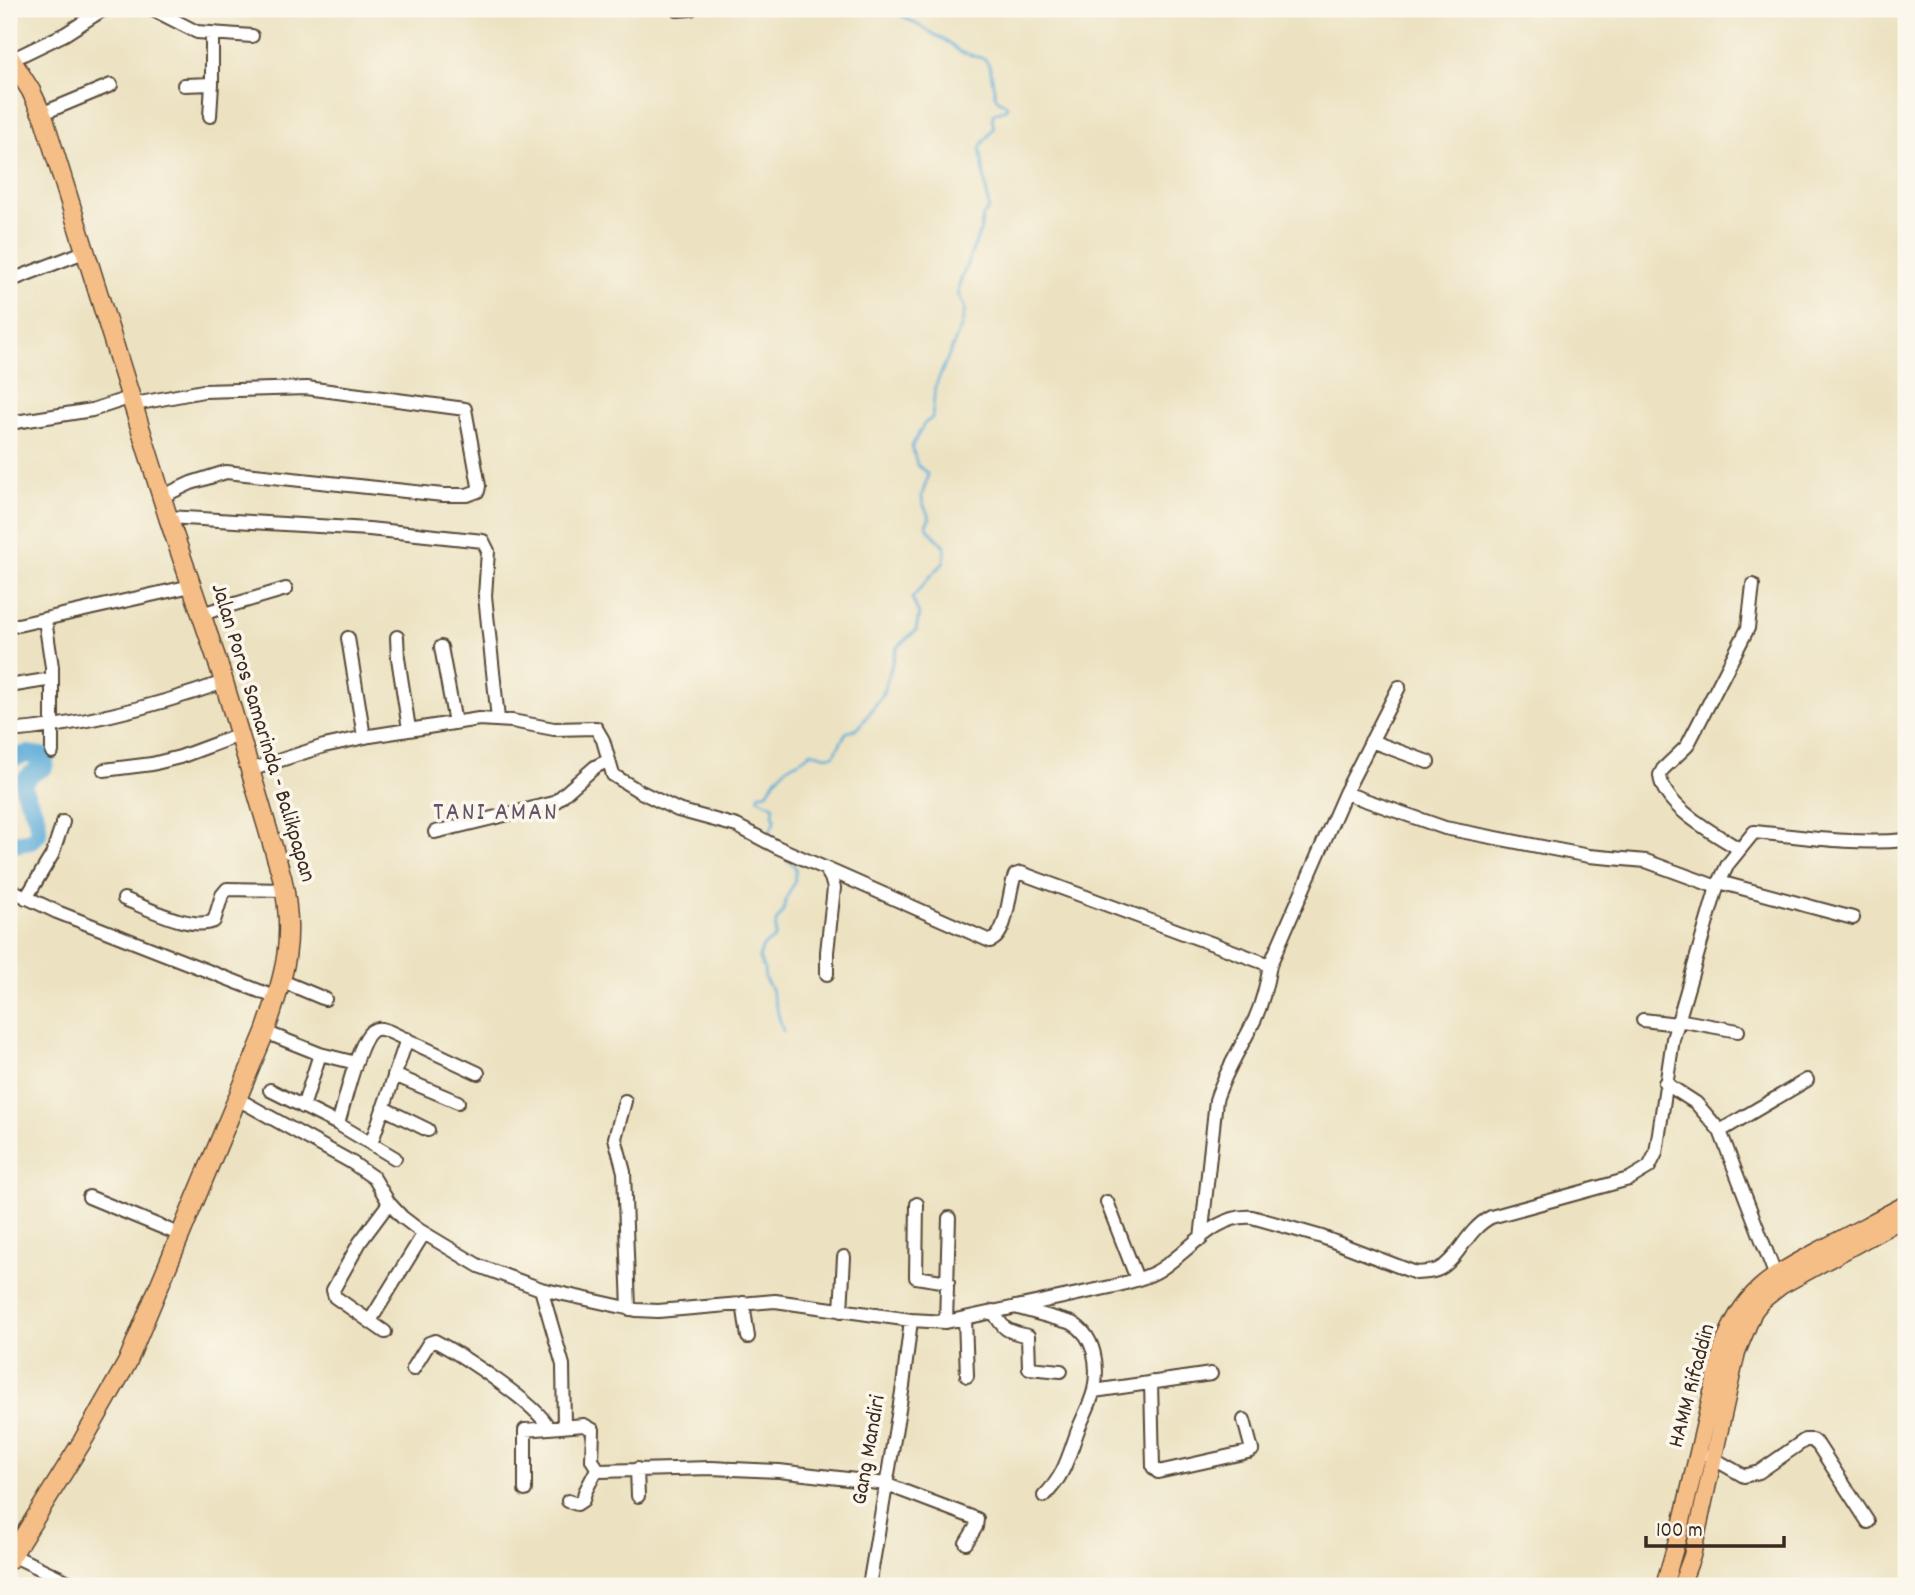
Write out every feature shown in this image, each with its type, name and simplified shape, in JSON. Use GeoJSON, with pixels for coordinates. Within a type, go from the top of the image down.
{"type":"FeatureCollection","features":[{"type":"Feature","properties":{"kind":"highway","name":"Jalan Poros Samarinda - Balikpapan"},"geometry":{"type":"LineString","coordinates":[[10,59],[32,91],[41,114],[223,682],[285,890],[289,943],[280,990],[265,1032],[127,1363],[10,1558]]}},
{"type":"Feature","properties":{"kind":"main road","name":"HAMM Rifaddin"},"geometry":{"type":"LineString","coordinates":[[1681,1586],[1692,1556],[1722,1350],[1729,1329],[1754,1292],[1775,1274],[1906,1204]]}},
{"type":"Feature","properties":{"kind":"main road","name":"HAMM Rifaddin"},"geometry":{"type":"LineString","coordinates":[[1664,1586],[1739,1343],[1762,1301],[1798,1275],[1906,1217]]}},
{"type":"Feature","properties":{"kind":"street"},"geometry":{"type":"LineString","coordinates":[[10,59],[65,34],[104,9]]}},
{"type":"Feature","properties":{"kind":"street"},"geometry":{"type":"LineString","coordinates":[[152,9],[197,32],[252,36]]}},
{"type":"Feature","properties":{"kind":"street"},"geometry":{"type":"LineString","coordinates":[[210,117],[212,34]]}},
{"type":"Feature","properties":{"kind":"street"},"geometry":{"type":"LineString","coordinates":[[184,86],[212,84]]}},
{"type":"Feature","properties":{"kind":"street"},"geometry":{"type":"LineString","coordinates":[[41,114],[111,85]]}},
{"type":"Feature","properties":{"kind":"street"},"geometry":{"type":"LineString","coordinates":[[9,281],[84,252]]}},
{"type":"Feature","properties":{"kind":"street"},"geometry":{"type":"LineString","coordinates":[[9,423],[92,410],[133,400],[202,391],[307,388],[465,409],[478,486],[478,491],[472,495],[443,495],[226,472],[191,483],[163,496]]}},
{"type":"Feature","properties":{"kind":"street"},"geometry":{"type":"LineString","coordinates":[[168,517],[369,529],[482,541],[488,551],[485,596],[498,719]]}},
{"type":"Feature","properties":{"kind":"street"},"geometry":{"type":"LineString","coordinates":[[1739,849],[1689,816],[1666,794],[1660,775],[1687,746],[1748,628],[1753,585]]}},
{"type":"Feature","properties":{"kind":"street"},"geometry":{"type":"LineString","coordinates":[[9,627],[191,586]]}},
{"type":"Feature","properties":{"kind":"street"},"geometry":{"type":"LineString","coordinates":[[201,614],[286,589]]}},
{"type":"Feature","properties":{"kind":"street"},"geometry":{"type":"LineString","coordinates":[[45,620],[52,679],[52,752]]}},
{"type":"Feature","properties":{"kind":"street"},"geometry":{"type":"LineString","coordinates":[[397,637],[409,729]]}},
{"type":"Feature","properties":{"kind":"street"},"geometry":{"type":"LineString","coordinates":[[348,638],[364,737]]}},
{"type":"Feature","properties":{"kind":"street"},"geometry":{"type":"LineString","coordinates":[[441,647],[455,723]]}},
{"type":"Feature","properties":{"kind":"street"},"geometry":{"type":"LineString","coordinates":[[9,686],[52,679]]}},
{"type":"Feature","properties":{"kind":"street"},"geometry":{"type":"LineString","coordinates":[[9,731],[99,720],[149,707],[223,682]]}},
{"type":"Feature","properties":{"kind":"street"},"geometry":{"type":"LineString","coordinates":[[1201,1239],[1216,1100],[1222,1082],[1256,1018],[1266,990],[1270,965],[1345,793],[1399,687]]}},
{"type":"Feature","properties":{"kind":"street"},"geometry":{"type":"LineString","coordinates":[[250,770],[298,753],[364,737],[455,723],[498,719],[554,729],[596,727],[616,777],[662,803],[691,815],[737,827],[992,942],[1002,929],[1014,877],[1021,873],[1270,965]]}},
{"type":"Feature","properties":{"kind":"street"},"geometry":{"type":"LineString","coordinates":[[104,770],[171,759],[239,735]]}},
{"type":"Feature","properties":{"kind":"street"},"geometry":{"type":"LineString","coordinates":[[1371,741],[1428,762]]}},
{"type":"Feature","properties":{"kind":"street"},"geometry":{"type":"LineString","coordinates":[[435,831],[554,803],[595,767],[609,760]]}},
{"type":"Feature","properties":{"kind":"street"},"geometry":{"type":"LineString","coordinates":[[1345,793],[1445,828],[1577,854],[1646,861],[1718,885],[1853,918]]}},
{"type":"Feature","properties":{"kind":"street"},"geometry":{"type":"LineString","coordinates":[[26,898],[52,855],[63,822]]}},
{"type":"Feature","properties":{"kind":"street"},"geometry":{"type":"LineString","coordinates":[[236,1098],[351,1162],[374,1178],[389,1203],[402,1217],[480,1266],[541,1289],[629,1309],[658,1311],[775,1301],[911,1320],[946,1322],[1115,1286],[1154,1273],[1220,1223],[1241,1216],[1322,1237],[1416,1273],[1440,1269],[1475,1228],[1491,1217],[1629,1179],[1643,1172],[1656,1153],[1665,1083],[1677,1022],[1718,885],[1739,849],[1754,831],[1842,842],[1906,840]]}},
{"type":"Feature","properties":{"kind":"street"},"geometry":{"type":"LineString","coordinates":[[825,868],[834,888],[827,974]]}},
{"type":"Feature","properties":{"kind":"street"},"geometry":{"type":"LineString","coordinates":[[124,899],[192,924],[205,925],[214,921],[227,888],[285,890]]}},
{"type":"Feature","properties":{"kind":"street"},"geometry":{"type":"LineString","coordinates":[[9,889],[26,898],[280,990],[325,999]]}},
{"type":"Feature","properties":{"kind":"street"},"geometry":{"type":"LineString","coordinates":[[1643,1020],[1738,1031]]}},
{"type":"Feature","properties":{"kind":"street"},"geometry":{"type":"LineString","coordinates":[[338,1124],[356,1063],[373,1030],[382,1029],[407,1039],[478,1073]]}},
{"type":"Feature","properties":{"kind":"street"},"geometry":{"type":"LineString","coordinates":[[265,1032],[320,1054],[356,1063]]}},
{"type":"Feature","properties":{"kind":"street"},"geometry":{"type":"LineString","coordinates":[[371,1144],[407,1039]]}},
{"type":"Feature","properties":{"kind":"street"},"geometry":{"type":"LineString","coordinates":[[303,1107],[320,1054]]}},
{"type":"Feature","properties":{"kind":"street"},"geometry":{"type":"LineString","coordinates":[[394,1075],[458,1102]]}},
{"type":"Feature","properties":{"kind":"street"},"geometry":{"type":"LineString","coordinates":[[1720,1131],[1807,1080]]}},
{"type":"Feature","properties":{"kind":"street"},"geometry":{"type":"LineString","coordinates":[[1665,1083],[1696,1103],[1720,1131],[1775,1274]]}},
{"type":"Feature","properties":{"kind":"street"},"geometry":{"type":"LineString","coordinates":[[270,1090],[338,1124],[395,1158]]}},
{"type":"Feature","properties":{"kind":"street"},"geometry":{"type":"LineString","coordinates":[[625,1101],[615,1138],[624,1172],[629,1309]]}},
{"type":"Feature","properties":{"kind":"street"},"geometry":{"type":"LineString","coordinates":[[383,1108],[428,1130]]}},
{"type":"Feature","properties":{"kind":"street"},"geometry":{"type":"LineString","coordinates":[[89,1197],[181,1235]]}},
{"type":"Feature","properties":{"kind":"street"},"geometry":{"type":"LineString","coordinates":[[1107,1202],[1137,1279]]}},
{"type":"Feature","properties":{"kind":"street"},"geometry":{"type":"LineString","coordinates":[[385,1332],[335,1297],[333,1290],[359,1242],[389,1203]]}},
{"type":"Feature","properties":{"kind":"street"},"geometry":{"type":"LineString","coordinates":[[917,1203],[916,1277],[948,1282]]}},
{"type":"Feature","properties":{"kind":"street"},"geometry":{"type":"LineString","coordinates":[[946,1322],[949,1218]]}},
{"type":"Feature","properties":{"kind":"street"},"geometry":{"type":"LineString","coordinates":[[370,1321],[424,1233]]}},
{"type":"Feature","properties":{"kind":"street"},"geometry":{"type":"LineString","coordinates":[[841,1311],[844,1256]]}},
{"type":"Feature","properties":{"kind":"street"},"geometry":{"type":"LineString","coordinates":[[541,1289],[563,1366],[564,1426]]}},
{"type":"Feature","properties":{"kind":"street"},"geometry":{"type":"LineString","coordinates":[[743,1303],[748,1337]]}},
{"type":"Feature","properties":{"kind":"street"},"geometry":{"type":"LineString","coordinates":[[1015,1307],[1072,1323],[1084,1332],[1093,1350],[1094,1391],[1062,1475],[1044,1496]]}},
{"type":"Feature","properties":{"kind":"street"},"geometry":{"type":"LineString","coordinates":[[993,1311],[1004,1328],[1029,1337],[1029,1368],[1061,1371]]}},
{"type":"Feature","properties":{"kind":"street"},"geometry":{"type":"LineString","coordinates":[[965,1318],[967,1377]]}},
{"type":"Feature","properties":{"kind":"street","name":"Gang Mandiri"},"geometry":{"type":"LineString","coordinates":[[869,1586],[903,1386],[911,1320]]}},
{"type":"Feature","properties":{"kind":"street"},"geometry":{"type":"LineString","coordinates":[[413,1368],[429,1343],[435,1341],[509,1390],[544,1420],[548,1427]]}},
{"type":"Feature","properties":{"kind":"street"},"geometry":{"type":"LineString","coordinates":[[1094,1391],[1211,1374]]}},
{"type":"Feature","properties":{"kind":"street"},"geometry":{"type":"LineString","coordinates":[[1152,1382],[1153,1467],[1158,1472],[1252,1450],[1244,1420]]}},
{"type":"Feature","properties":{"kind":"street"},"geometry":{"type":"LineString","coordinates":[[525,1490],[524,1432],[527,1429],[584,1425],[591,1427],[594,1437],[592,1460],[597,1469],[603,1471],[711,1468],[779,1471],[885,1485],[977,1519],[976,1527],[966,1543]]}},
{"type":"Feature","properties":{"kind":"street"},"geometry":{"type":"LineString","coordinates":[[1706,1455],[1744,1476],[1759,1472],[1798,1444],[1812,1440],[1868,1522]]}},
{"type":"Feature","properties":{"kind":"street"},"geometry":{"type":"LineString","coordinates":[[568,1501],[577,1504],[583,1500],[597,1469]]}},
{"type":"Feature","properties":{"kind":"street"},"geometry":{"type":"LineString","coordinates":[[637,1469],[638,1496]]}},
{"type":"Feature","properties":{"kind":"street"},"geometry":{"type":"LineString","coordinates":[[10,1558],[76,1586]]}},
{"type":"Feature","properties":{"kind":"waterway"},"geometry":{"type":"LineString","coordinates":[[768,836],[775,819],[774,806],[758,798],[760,794],[767,792],[784,770],[811,752],[834,755],[846,733],[859,727],[882,696],[897,648],[916,630],[919,614],[912,598],[943,564],[945,556],[943,545],[926,524],[930,518],[922,499],[927,473],[917,465],[912,446],[924,424],[932,418],[935,387],[961,327],[965,309],[958,293],[959,285],[983,216],[989,209],[980,147],[994,128],[994,113],[1006,109],[1007,105],[995,95],[990,67],[985,59],[960,52],[951,44],[890,9]]}},
{"type":"Feature","properties":{"kind":"waterway"},"geometry":{"type":"LineString","coordinates":[[9,759],[27,754],[46,757],[44,767],[31,774],[25,781],[24,788],[38,822],[38,834],[31,841],[9,845]]}},
{"type":"Feature","properties":{"kind":"waterway"},"geometry":{"type":"LineString","coordinates":[[783,1031],[759,958],[763,946],[775,938],[776,922],[794,883],[796,868],[785,857]]}},
{"type":"Feature","properties":{"kind":"district","name":"TANI AMAN"},"geometry":{"type":"Point","coordinates":[496,813]}}]}
